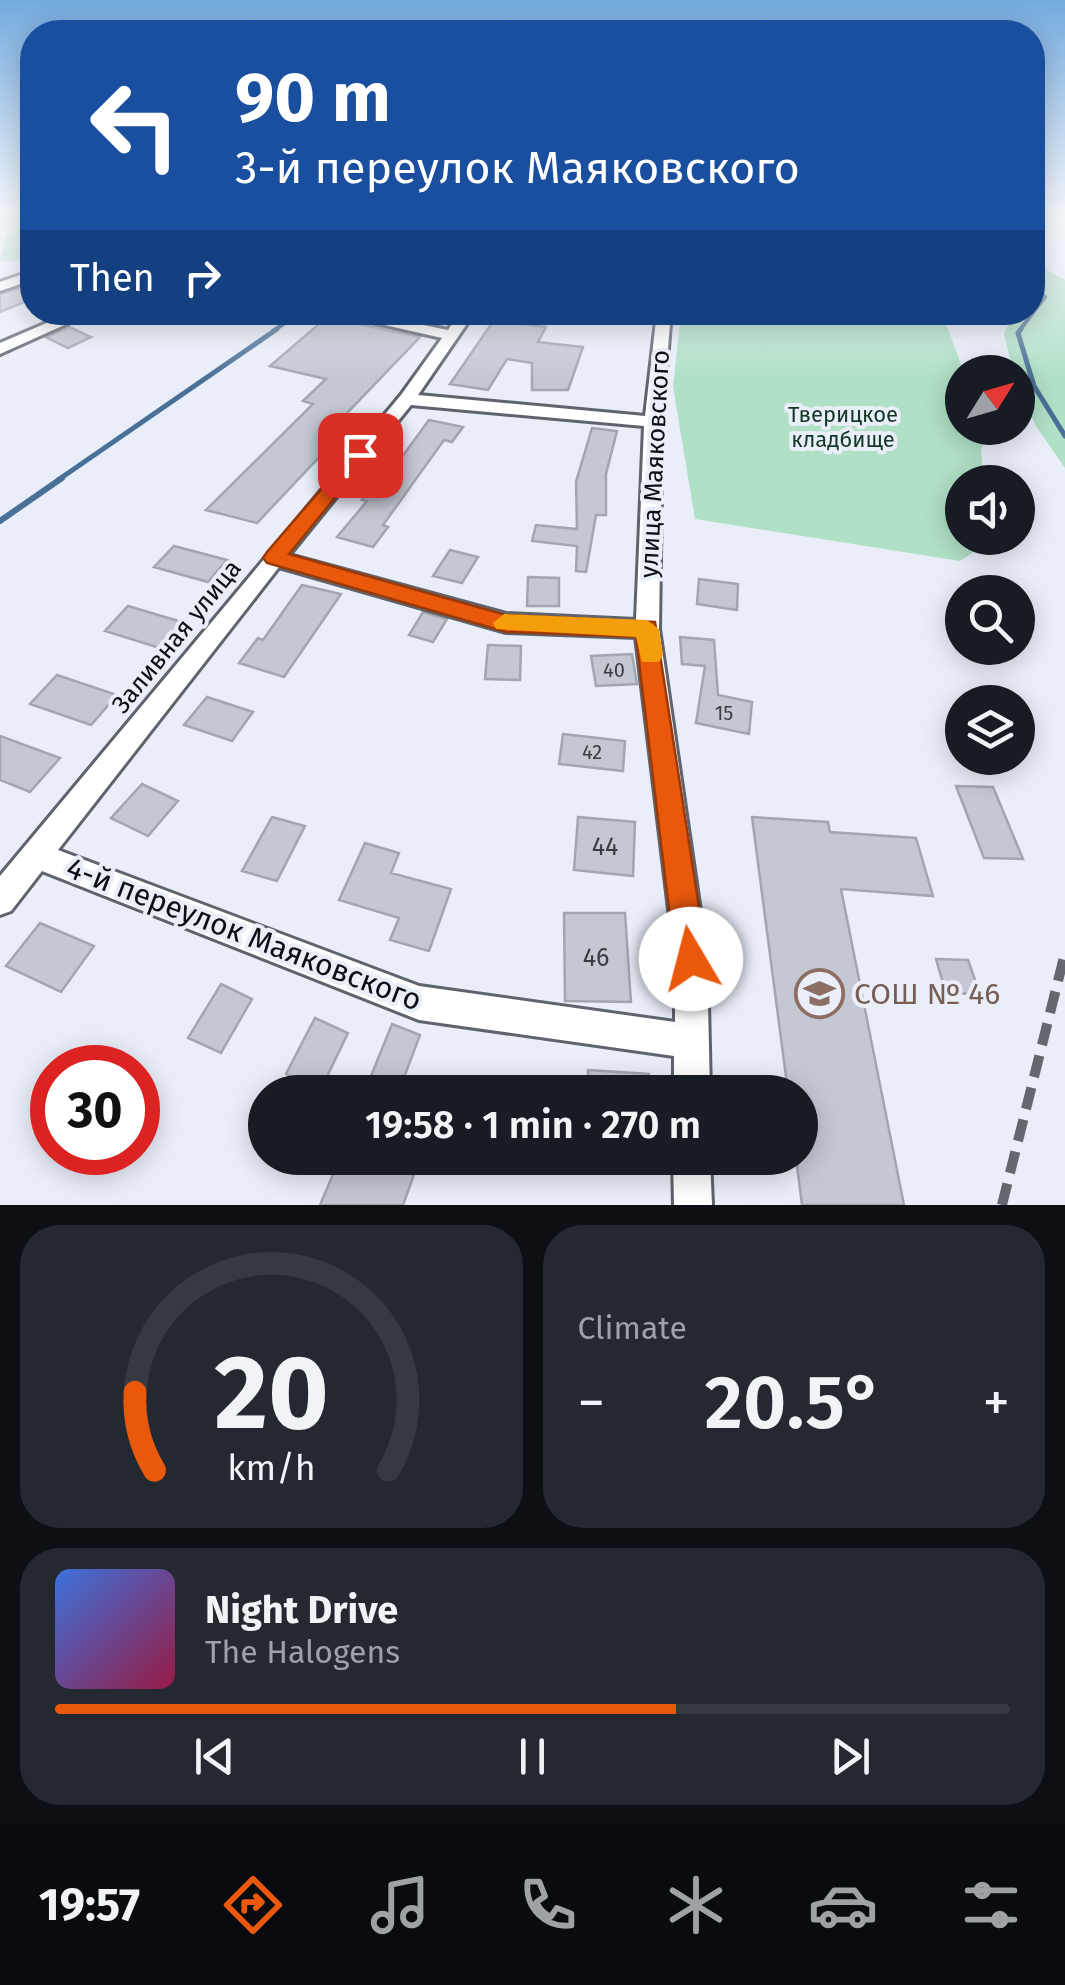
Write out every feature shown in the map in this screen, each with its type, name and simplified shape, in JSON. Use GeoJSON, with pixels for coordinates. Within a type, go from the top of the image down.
{"type":"FeatureCollection","features":[{"type":"Feature","properties":{"kind":"street"},"geometry":{"type":"LineString","coordinates":[[0,349],[56,325]]}},
{"type":"Feature","properties":{"kind":"street"},"geometry":{"type":"LineString","coordinates":[[397,325],[452,336]]}},
{"type":"Feature","properties":{"kind":"street","name":"Заливная улица"},"geometry":{"type":"LineString","coordinates":[[0,900],[274,558],[408,399],[459,325]]}},
{"type":"Feature","properties":{"kind":"street","name":"улица Маяковского"},"geometry":{"type":"LineString","coordinates":[[663,325],[653,422],[647,629],[691,959],[692,1075]]}},
{"type":"Feature","properties":{"kind":"street"},"geometry":{"type":"LineString","coordinates":[[408,399],[653,422]]}},
{"type":"Feature","properties":{"kind":"street"},"geometry":{"type":"LineString","coordinates":[[274,558],[506,623],[647,629]]}},
{"type":"Feature","properties":{"kind":"street","name":"4-й переулок Маяковского"},"geometry":{"type":"LineString","coordinates":[[36,855],[419,1003],[691,1042]]}},
{"type":"Feature","properties":{"kind":"street"},"geometry":{"type":"LineString","coordinates":[[692,1175],[693,1205]]}},
{"type":"Feature","properties":{"kind":"green space"},"geometry":{"type":"Polygon","coordinates":[[[1045,269],[1065,280],[1065,468],[1035,424],[1035,355],[1009,355],[1004,333],[1008,325],[1045,325],[1045,269]]]}},
{"type":"Feature","properties":{"kind":"green space","name":"Тверицкое кладбище"},"geometry":{"type":"Polygon","coordinates":[[[680,325],[946,325],[958,355],[945,355],[945,445],[983,445],[982,465],[945,465],[945,555],[969,555],[960,561],[695,519],[673,387],[680,325]]]}},
{"type":"Feature","properties":{"kind":"building"},"geometry":{"type":"Polygon","coordinates":[[[20,288],[20,304],[0,312],[0,294],[20,288]]]}},
{"type":"Feature","properties":{"kind":"building"},"geometry":{"type":"Polygon","coordinates":[[[318,325],[364,325],[420,337],[328,433],[340,435],[257,523],[206,510],[313,404],[303,401],[326,379],[270,366],[318,325]]]}},
{"type":"Feature","properties":{"kind":"building"},"geometry":{"type":"Polygon","coordinates":[[[491,325],[546,327],[538,342],[583,347],[568,390],[532,390],[532,363],[507,359],[488,390],[450,384],[491,325]]]}},
{"type":"Feature","properties":{"kind":"building"},"geometry":{"type":"Polygon","coordinates":[[[69,327],[91,337],[68,348],[46,337],[69,327]]]}},
{"type":"Feature","properties":{"kind":"building"},"geometry":{"type":"Polygon","coordinates":[[[429,420],[463,427],[452,442],[444,440],[383,525],[388,527],[373,547],[337,537],[367,501],[362,500],[377,482],[383,483],[429,420]]]}},
{"type":"Feature","properties":{"kind":"building"},"geometry":{"type":"Polygon","coordinates":[[[592,428],[617,431],[606,474],[606,515],[596,515],[586,572],[576,571],[577,546],[532,541],[536,525],[577,529],[576,482],[592,428]]]}},
{"type":"Feature","properties":{"kind":"building"},"geometry":{"type":"Polygon","coordinates":[[[174,546],[227,560],[208,582],[154,567],[174,546]]]}},
{"type":"Feature","properties":{"kind":"building"},"geometry":{"type":"Polygon","coordinates":[[[450,550],[478,557],[462,583],[433,576],[450,550]]]}},
{"type":"Feature","properties":{"kind":"building"},"geometry":{"type":"Polygon","coordinates":[[[528,577],[559,578],[559,606],[527,606],[528,577]]]}},
{"type":"Feature","properties":{"kind":"building"},"geometry":{"type":"Polygon","coordinates":[[[699,579],[738,584],[737,610],[697,604],[699,579]]]}},
{"type":"Feature","properties":{"kind":"building"},"geometry":{"type":"Polygon","coordinates":[[[302,585],[341,594],[284,677],[239,663],[258,638],[263,640],[302,585]]]}},
{"type":"Feature","properties":{"kind":"building"},"geometry":{"type":"Polygon","coordinates":[[[128,606],[185,623],[163,649],[105,631],[128,606]]]}},
{"type":"Feature","properties":{"kind":"building"},"geometry":{"type":"Polygon","coordinates":[[[423,612],[447,619],[433,642],[409,635],[423,612]]]}},
{"type":"Feature","properties":{"kind":"building"},"geometry":{"type":"Polygon","coordinates":[[[680,637],[714,640],[718,695],[752,702],[749,734],[696,723],[705,666],[682,664],[680,637]]]}},
{"type":"Feature","properties":{"kind":"building"},"geometry":{"type":"Polygon","coordinates":[[[488,645],[521,646],[520,680],[485,679],[488,645]]]}},
{"type":"Feature","properties":{"kind":"building"},"geometry":{"type":"Polygon","coordinates":[[[632,654],[637,684],[596,686],[591,656],[632,654]]]}},
{"type":"Feature","properties":{"kind":"building"},"geometry":{"type":"Polygon","coordinates":[[[57,675],[117,695],[91,725],[30,704],[57,675]]]}},
{"type":"Feature","properties":{"kind":"building"},"geometry":{"type":"Polygon","coordinates":[[[207,697],[253,712],[232,741],[184,725],[207,697]]]}},
{"type":"Feature","properties":{"kind":"building"},"geometry":{"type":"Polygon","coordinates":[[[563,734],[625,741],[623,771],[559,764],[563,734]]]}},
{"type":"Feature","properties":{"kind":"building"},"geometry":{"type":"Polygon","coordinates":[[[0,736],[60,758],[30,792],[0,780],[0,736]]]}},
{"type":"Feature","properties":{"kind":"building"},"geometry":{"type":"Polygon","coordinates":[[[142,784],[178,801],[148,836],[111,818],[142,784]]]}},
{"type":"Feature","properties":{"kind":"building"},"geometry":{"type":"Polygon","coordinates":[[[956,786],[993,787],[1023,859],[984,858],[956,786]]]}},
{"type":"Feature","properties":{"kind":"building"},"geometry":{"type":"Polygon","coordinates":[[[272,817],[305,826],[277,881],[242,871],[272,817]]]}},
{"type":"Feature","properties":{"kind":"building"},"geometry":{"type":"Polygon","coordinates":[[[578,817],[635,822],[633,876],[574,870],[578,817]]]}},
{"type":"Feature","properties":{"kind":"building","name":"СОШ № 46"},"geometry":{"type":"Polygon","coordinates":[[[752,817],[828,822],[830,832],[916,838],[933,896],[841,889],[904,1205],[802,1205],[798,1175],[818,1175],[818,1075],[786,1075],[752,817]]]}},
{"type":"Feature","properties":{"kind":"building"},"geometry":{"type":"Polygon","coordinates":[[[365,843],[399,853],[391,873],[451,889],[429,951],[390,940],[399,918],[339,900],[365,843]]]}},
{"type":"Feature","properties":{"kind":"building"},"geometry":{"type":"Polygon","coordinates":[[[564,913],[625,913],[631,1002],[565,1001],[564,913]]]}},
{"type":"Feature","properties":{"kind":"building"},"geometry":{"type":"Polygon","coordinates":[[[40,923],[94,946],[61,992],[6,966],[40,923]]]}},
{"type":"Feature","properties":{"kind":"building"},"geometry":{"type":"Polygon","coordinates":[[[936,959],[968,960],[980,994],[946,993],[936,959]]]}},
{"type":"Feature","properties":{"kind":"building"},"geometry":{"type":"Polygon","coordinates":[[[221,984],[252,999],[221,1053],[188,1038],[221,984]]]}},
{"type":"Feature","properties":{"kind":"building"},"geometry":{"type":"Polygon","coordinates":[[[315,1018],[348,1033],[328,1075],[286,1074],[315,1018]]]}},
{"type":"Feature","properties":{"kind":"building"},"geometry":{"type":"Polygon","coordinates":[[[392,1024],[420,1035],[405,1075],[371,1075],[392,1024]]]}},
{"type":"Feature","properties":{"kind":"building"},"geometry":{"type":"Polygon","coordinates":[[[588,1070],[649,1075],[588,1075],[588,1070]]]}},
{"type":"Feature","properties":{"kind":"building"},"geometry":{"type":"Polygon","coordinates":[[[333,1175],[414,1175],[403,1205],[320,1205],[333,1175]]]}},
{"type":"Feature","properties":{"kind":"waterway"},"geometry":{"type":"LineString","coordinates":[[273,331],[282,325]]}},
{"type":"Feature","properties":{"kind":"waterway"},"geometry":{"type":"LineString","coordinates":[[1019,331],[1024,325]]}},
{"type":"Feature","properties":{"kind":"waterway"},"geometry":{"type":"LineString","coordinates":[[58,480],[277,329]]}},
{"type":"Feature","properties":{"kind":"waterway"},"geometry":{"type":"LineString","coordinates":[[1021,329],[1018,333],[1034,386],[1065,436]]}},
{"type":"Feature","properties":{"kind":"waterway"},"geometry":{"type":"LineString","coordinates":[[0,521],[62,478]]}},
{"type":"Feature","properties":{"kind":"railway"},"geometry":{"type":"LineString","coordinates":[[1002,1205],[1065,953]]}},
{"type":"Feature","properties":{"kind":"slow traffic"},"geometry":{"type":"LineString","coordinates":[[504,623],[647,629],[651,655]]}},
{"type":"Feature","properties":{"kind":"place","name":"СОШ № 46"},"geometry":{"type":"Point","coordinates":[819,994]}},
{"type":"Feature","properties":{"kind":"route"},"geometry":{"type":"LineString","coordinates":[[360,455],[274,558],[506,623],[647,629],[691,959]]}}]}
